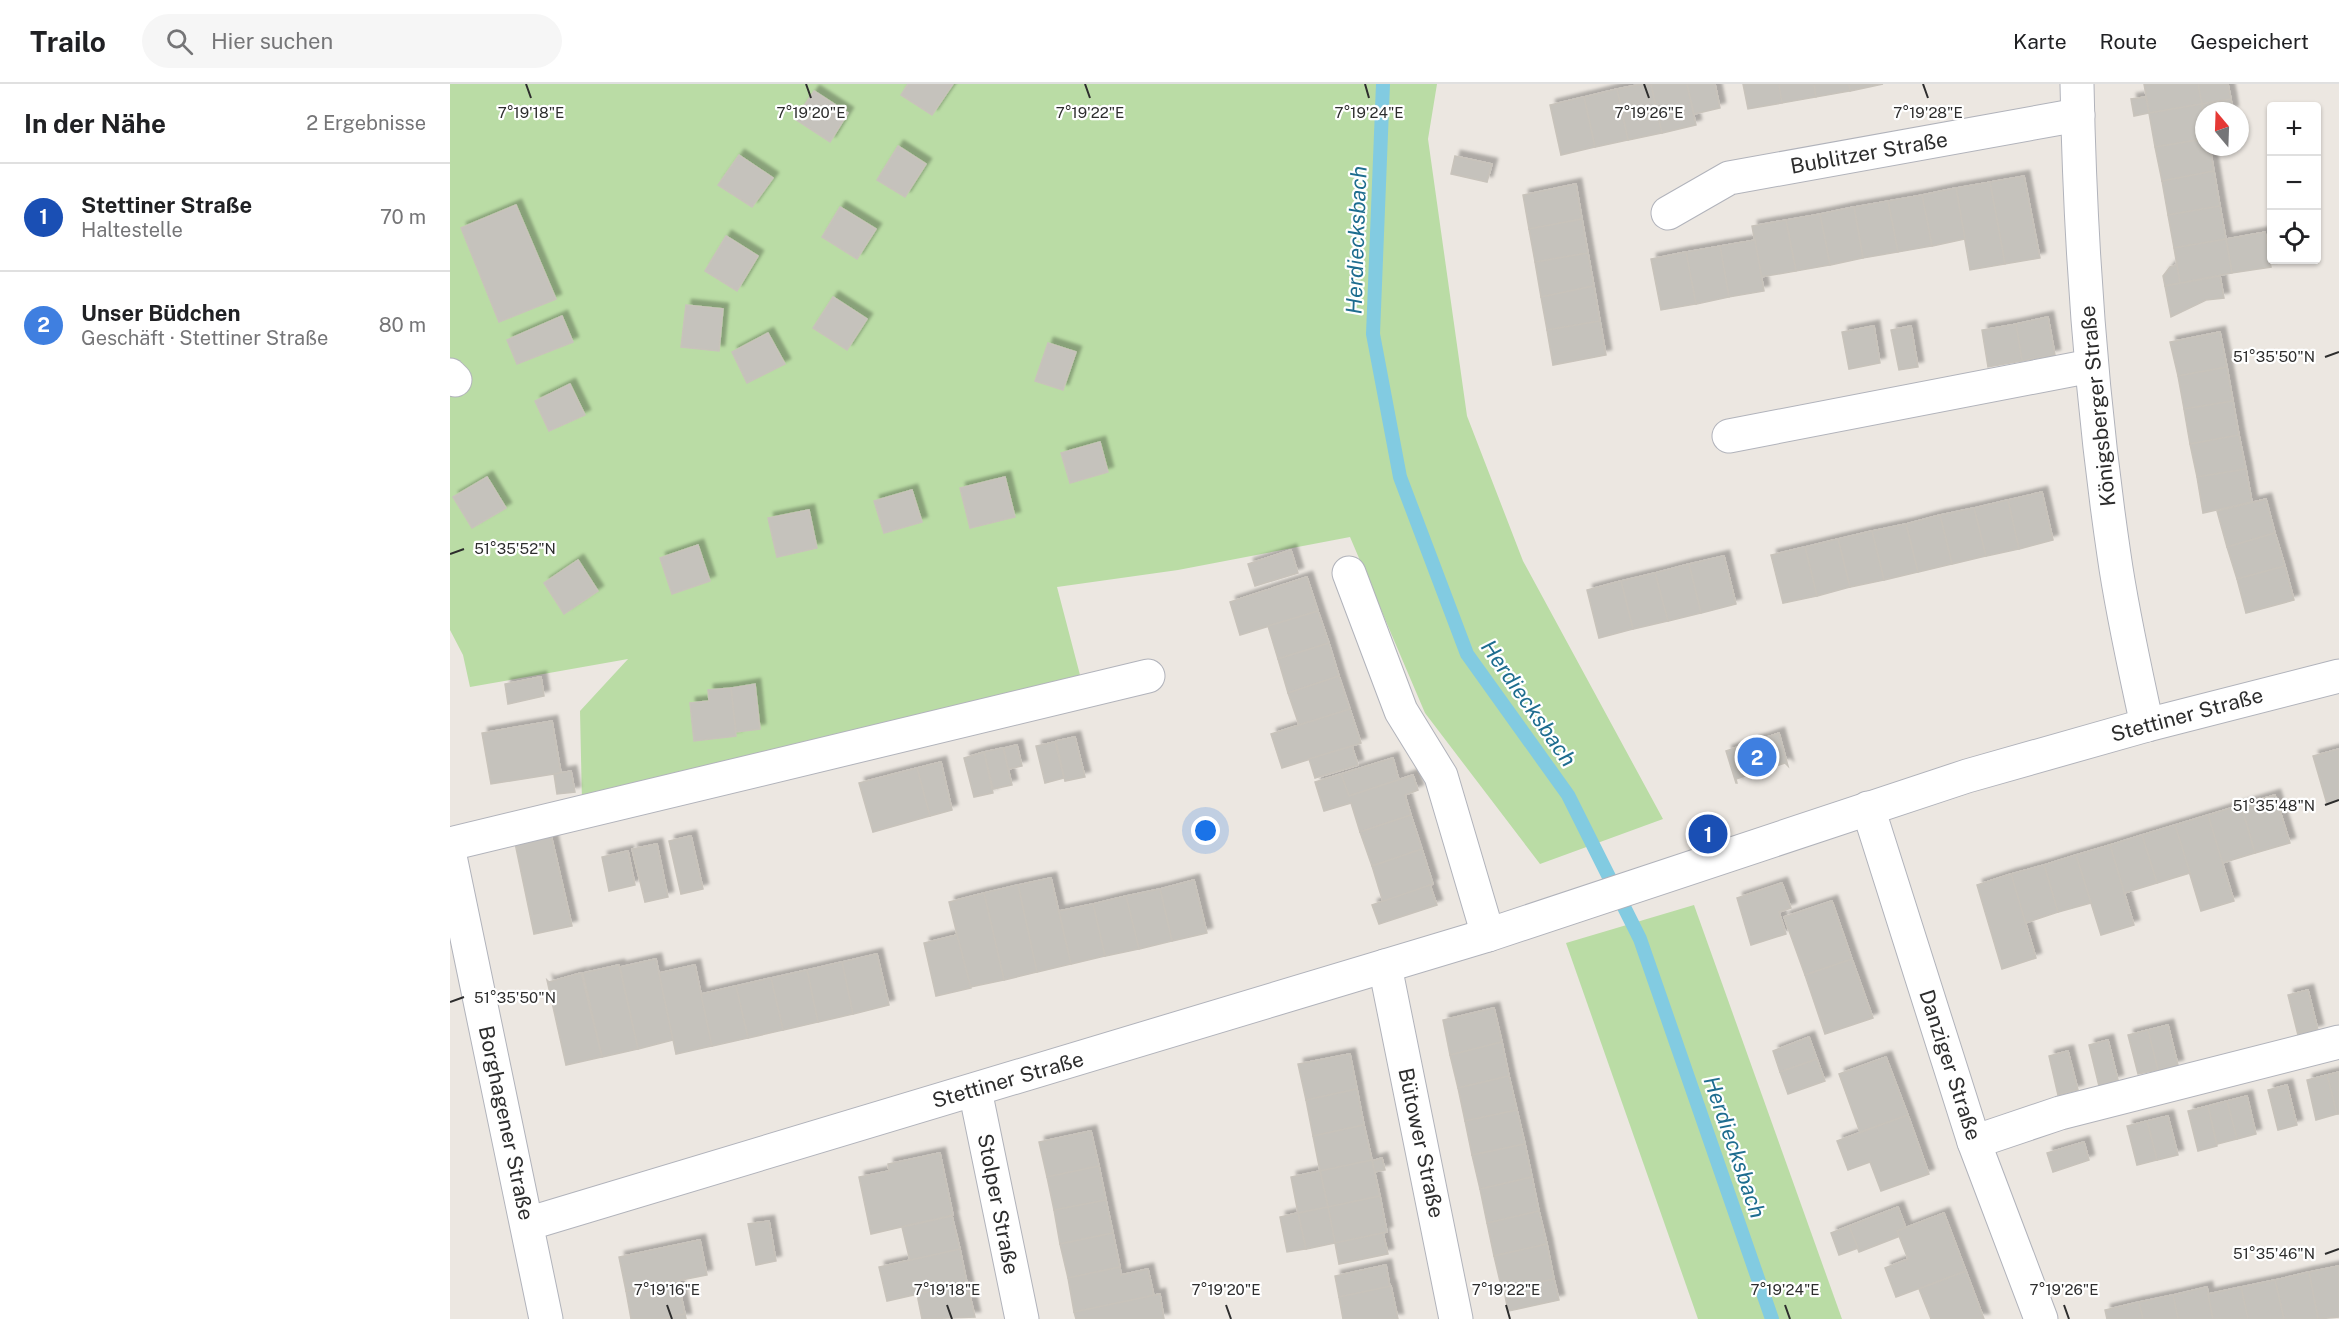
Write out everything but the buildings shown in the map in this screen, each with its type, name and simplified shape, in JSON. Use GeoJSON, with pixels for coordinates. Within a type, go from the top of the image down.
{"type":"FeatureCollection","features":[{"type":"Feature","properties":{"kind":"street","name":"Bublitzer Straße"},"geometry":{"type":"LineString","coordinates":[[1668,213],[1729,178],[2077,100]]}},
{"type":"Feature","properties":{"kind":"street","name":"Königsberger Straße"},"geometry":{"type":"LineString","coordinates":[[2077,100],[2091,366],[2114,556],[2147,725]]}},
{"type":"Feature","properties":{"kind":"street"},"geometry":{"type":"LineString","coordinates":[[1730,436],[2091,366]]}},
{"type":"Feature","properties":{"kind":"street"},"geometry":{"type":"LineString","coordinates":[[1349,573],[1401,711],[1441,776],[1488,935]]}},
{"type":"Feature","properties":{"kind":"street"},"geometry":{"type":"LineString","coordinates":[[450,844],[1148,676]]}},
{"type":"Feature","properties":{"kind":"street","name":"Stettiner Straße"},"geometry":{"type":"LineString","coordinates":[[527,1224],[1488,935],[1967,776],[2147,725],[2339,676]]}},
{"type":"Feature","properties":{"kind":"street","name":"Danziger Straße"},"geometry":{"type":"LineString","coordinates":[[1868,808],[1974,1142],[2041,1319]]}},
{"type":"Feature","properties":{"kind":"street","name":"Borghagener Straße"},"geometry":{"type":"LineString","coordinates":[[450,856],[546,1319]]}},
{"type":"Feature","properties":{"kind":"street","name":"Bütower Straße"},"geometry":{"type":"LineString","coordinates":[[1385,966],[1455,1319]]}},
{"type":"Feature","properties":{"kind":"street"},"geometry":{"type":"LineString","coordinates":[[1974,1142],[2060,1113],[2339,1042]]}},
{"type":"Feature","properties":{"kind":"street","name":"Stolper Straße"},"geometry":{"type":"LineString","coordinates":[[975,1090],[1022,1319]]}},
{"type":"Feature","properties":{"kind":"green space"},"geometry":{"type":"Polygon","coordinates":[[[450,84],[1437,84],[1428,139],[1467,416],[1523,561],[1663,819],[1540,864],[1425,713],[1350,537],[1178,570],[1057,587],[1080,675],[766,751],[748,760],[582,802],[580,711],[628,659],[470,687],[463,655],[450,630],[450,84]]]}},
{"type":"Feature","properties":{"kind":"green space"},"geometry":{"type":"Polygon","coordinates":[[[1694,905],[1842,1319],[1698,1319],[1566,943],[1694,905]]]}},
{"type":"Feature","properties":{"kind":"waterway","name":"Herdiecksbach"},"geometry":{"type":"LineString","coordinates":[[1383,84],[1373,334],[1400,477],[1467,654],[1568,795],[1640,939],[1772,1319]]}},
{"type":"Feature","properties":{"kind":"place","name":"Unser Büdchen"},"geometry":{"type":"Point","coordinates":[1757,757]}},
{"type":"Feature","properties":{"kind":"place","name":"Stettiner Straße"},"geometry":{"type":"Point","coordinates":[1708,834]}}]}
